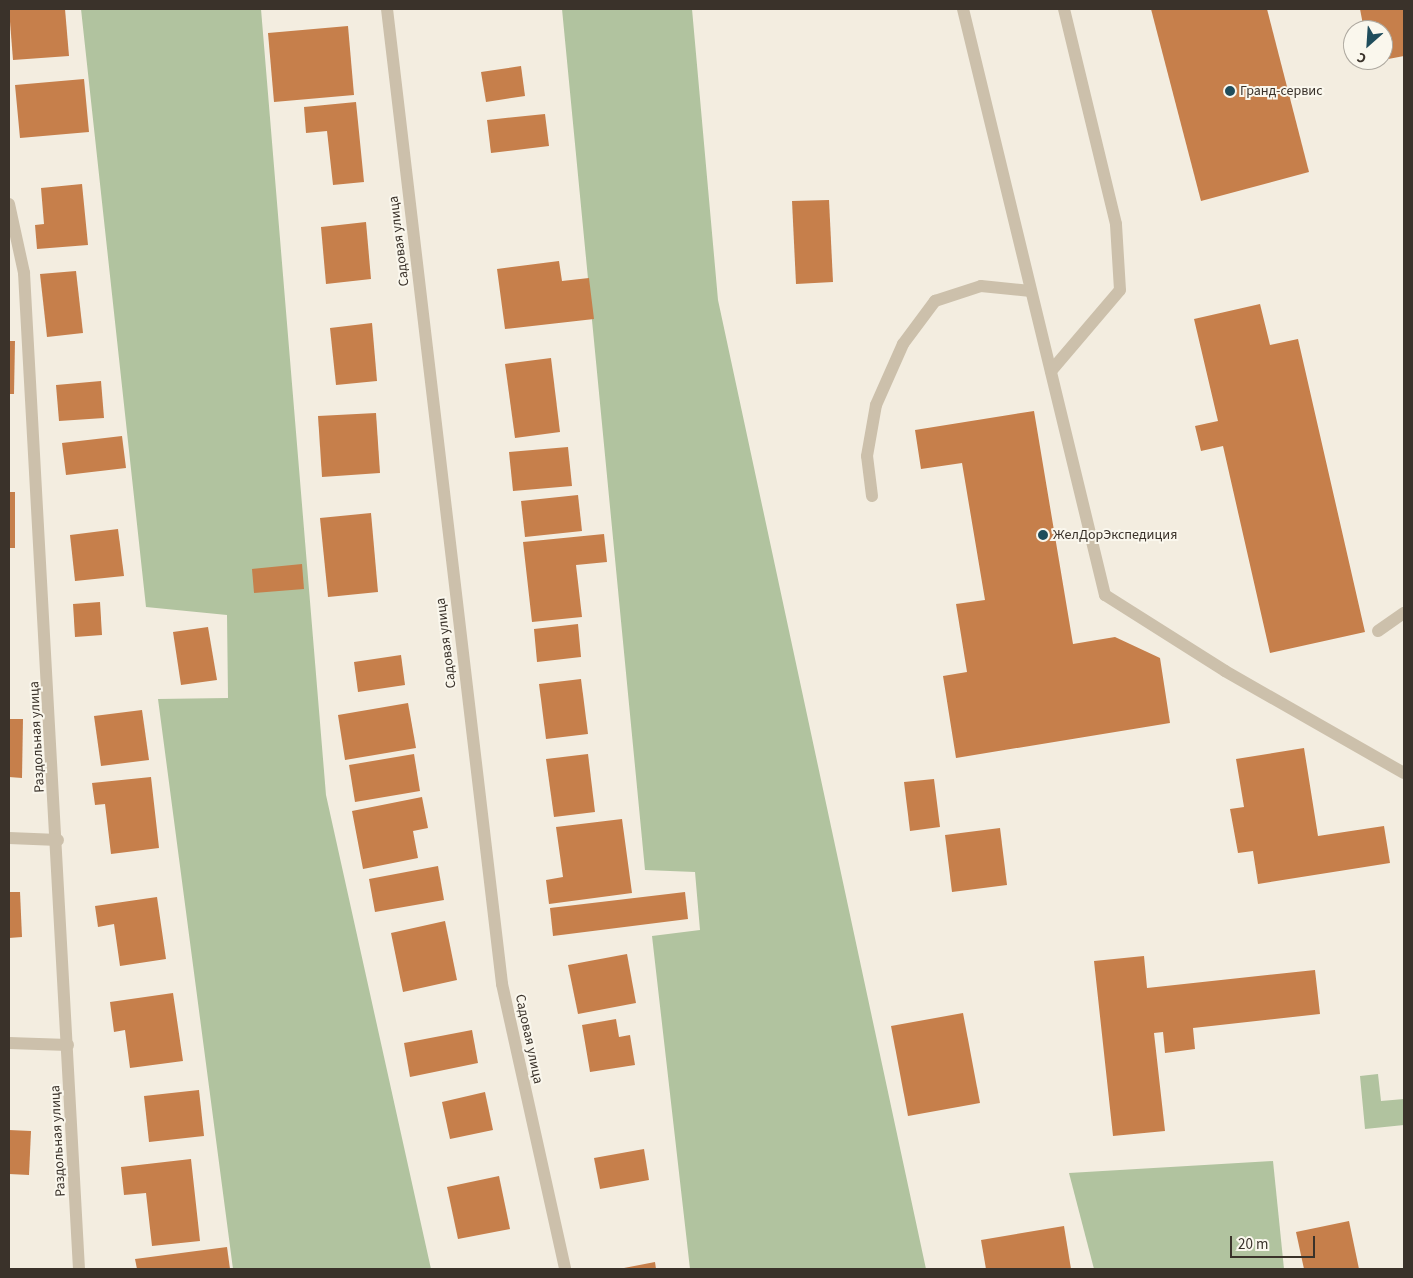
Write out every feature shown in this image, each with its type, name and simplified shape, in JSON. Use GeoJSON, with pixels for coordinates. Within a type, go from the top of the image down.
{"type":"FeatureCollection","features":[{"type":"Feature","properties":{"kind":"street","name":"Садовая улица"},"geometry":{"type":"LineString","coordinates":[[387,9],[502,984],[565,1269]]}},
{"type":"Feature","properties":{"kind":"street"},"geometry":{"type":"LineString","coordinates":[[963,9],[1105,594],[1225,671],[1404,773]]}},
{"type":"Feature","properties":{"kind":"street"},"geometry":{"type":"LineString","coordinates":[[1051,371],[1120,290],[1116,224],[1064,9]]}},
{"type":"Feature","properties":{"kind":"street","name":"Раздольная улица"},"geometry":{"type":"LineString","coordinates":[[9,204],[24,273],[58,840],[79,1269]]}},
{"type":"Feature","properties":{"kind":"street"},"geometry":{"type":"LineString","coordinates":[[872,496],[867,456],[876,405],[903,344],[936,301],[981,286],[1031,291]]}},
{"type":"Feature","properties":{"kind":"street"},"geometry":{"type":"LineString","coordinates":[[1378,631],[1404,613]]}},
{"type":"Feature","properties":{"kind":"street"},"geometry":{"type":"LineString","coordinates":[[9,838],[58,840]]}},
{"type":"Feature","properties":{"kind":"street"},"geometry":{"type":"LineString","coordinates":[[9,1043],[68,1045]]}},
{"type":"Feature","properties":{"kind":"green space"},"geometry":{"type":"Polygon","coordinates":[[[81,9],[261,9],[326,795],[431,1269],[233,1269],[158,699],[228,698],[227,615],[146,607],[81,9]]]}},
{"type":"Feature","properties":{"kind":"green space"},"geometry":{"type":"Polygon","coordinates":[[[562,9],[692,9],[718,300],[926,1269],[690,1269],[652,936],[700,930],[695,872],[645,870],[562,9]]]}},
{"type":"Feature","properties":{"kind":"green space"},"geometry":{"type":"Polygon","coordinates":[[[1378,1074],[1381,1101],[1404,1099],[1404,1125],[1365,1129],[1360,1076],[1378,1074]]]}},
{"type":"Feature","properties":{"kind":"green space"},"geometry":{"type":"Polygon","coordinates":[[[1273,1161],[1284,1269],[1094,1269],[1069,1173],[1273,1161]]]}},
{"type":"Feature","properties":{"kind":"building"},"geometry":{"type":"Polygon","coordinates":[[[9,9],[65,9],[69,56],[13,60],[9,9]]]}},
{"type":"Feature","properties":{"kind":"building","name":"Гранд-сервис"},"geometry":{"type":"Polygon","coordinates":[[[1151,9],[1267,9],[1309,172],[1201,201],[1151,9]]]}},
{"type":"Feature","properties":{"kind":"building"},"geometry":{"type":"Polygon","coordinates":[[[1360,9],[1404,9],[1404,56],[1393,58],[1393,20],[1362,20],[1360,9]]]}},
{"type":"Feature","properties":{"kind":"building"},"geometry":{"type":"Polygon","coordinates":[[[348,26],[354,95],[274,102],[268,33],[348,26]]]}},
{"type":"Feature","properties":{"kind":"building"},"geometry":{"type":"Polygon","coordinates":[[[521,66],[525,96],[486,102],[481,72],[521,66]]]}},
{"type":"Feature","properties":{"kind":"building"},"geometry":{"type":"Polygon","coordinates":[[[84,79],[89,132],[20,138],[15,85],[84,79]]]}},
{"type":"Feature","properties":{"kind":"building"},"geometry":{"type":"Polygon","coordinates":[[[356,102],[364,182],[333,185],[327,131],[306,133],[304,107],[356,102]]]}},
{"type":"Feature","properties":{"kind":"building"},"geometry":{"type":"Polygon","coordinates":[[[545,114],[549,146],[491,153],[487,120],[545,114]]]}},
{"type":"Feature","properties":{"kind":"building"},"geometry":{"type":"Polygon","coordinates":[[[82,184],[88,245],[37,249],[35,225],[44,224],[41,188],[82,184]]]}},
{"type":"Feature","properties":{"kind":"building"},"geometry":{"type":"Polygon","coordinates":[[[829,200],[833,282],[796,284],[792,201],[829,200]]]}},
{"type":"Feature","properties":{"kind":"building"},"geometry":{"type":"Polygon","coordinates":[[[366,222],[371,279],[326,284],[321,227],[366,222]]]}},
{"type":"Feature","properties":{"kind":"building"},"geometry":{"type":"Polygon","coordinates":[[[559,261],[562,281],[589,278],[594,319],[505,329],[497,269],[559,261]]]}},
{"type":"Feature","properties":{"kind":"building"},"geometry":{"type":"Polygon","coordinates":[[[76,271],[83,333],[47,337],[40,274],[76,271]]]}},
{"type":"Feature","properties":{"kind":"building"},"geometry":{"type":"Polygon","coordinates":[[[1260,304],[1270,345],[1298,339],[1365,632],[1270,653],[1223,446],[1201,451],[1195,426],[1218,421],[1194,319],[1260,304]]]}},
{"type":"Feature","properties":{"kind":"building"},"geometry":{"type":"Polygon","coordinates":[[[372,323],[377,381],[336,385],[330,328],[372,323]]]}},
{"type":"Feature","properties":{"kind":"building"},"geometry":{"type":"Polygon","coordinates":[[[9,341],[15,341],[14,394],[9,394],[9,341]]]}},
{"type":"Feature","properties":{"kind":"building"},"geometry":{"type":"Polygon","coordinates":[[[551,358],[560,432],[515,438],[505,364],[551,358]]]}},
{"type":"Feature","properties":{"kind":"building"},"geometry":{"type":"Polygon","coordinates":[[[101,381],[104,418],[59,421],[56,385],[101,381]]]}},
{"type":"Feature","properties":{"kind":"building"},"geometry":{"type":"Polygon","coordinates":[[[1034,411],[1073,644],[1115,637],[1160,658],[1170,723],[956,758],[943,676],[967,672],[956,604],[985,600],[962,463],[921,469],[915,430],[1034,411]]]}},
{"type":"Feature","properties":{"kind":"building"},"geometry":{"type":"Polygon","coordinates":[[[376,413],[380,473],[322,477],[318,416],[376,413]]]}},
{"type":"Feature","properties":{"kind":"building"},"geometry":{"type":"Polygon","coordinates":[[[122,436],[126,468],[66,475],[62,443],[122,436]]]}},
{"type":"Feature","properties":{"kind":"building"},"geometry":{"type":"Polygon","coordinates":[[[568,447],[572,486],[513,491],[509,452],[568,447]]]}},
{"type":"Feature","properties":{"kind":"building"},"geometry":{"type":"Polygon","coordinates":[[[9,492],[15,492],[15,548],[9,548],[9,492]]]}},
{"type":"Feature","properties":{"kind":"building"},"geometry":{"type":"Polygon","coordinates":[[[578,495],[582,531],[525,537],[521,501],[578,495]]]}},
{"type":"Feature","properties":{"kind":"building"},"geometry":{"type":"Polygon","coordinates":[[[371,513],[378,592],[328,597],[320,518],[371,513]]]}},
{"type":"Feature","properties":{"kind":"building"},"geometry":{"type":"Polygon","coordinates":[[[118,529],[124,576],[75,581],[70,535],[118,529]]]}},
{"type":"Feature","properties":{"kind":"building"},"geometry":{"type":"Polygon","coordinates":[[[604,534],[607,562],[576,565],[582,617],[532,622],[523,542],[604,534]]]}},
{"type":"Feature","properties":{"kind":"building"},"geometry":{"type":"Polygon","coordinates":[[[302,564],[304,589],[254,593],[252,569],[302,564]]]}},
{"type":"Feature","properties":{"kind":"building"},"geometry":{"type":"Polygon","coordinates":[[[100,602],[102,635],[75,637],[73,604],[100,602]]]}},
{"type":"Feature","properties":{"kind":"building"},"geometry":{"type":"Polygon","coordinates":[[[578,624],[581,657],[537,662],[534,629],[578,624]]]}},
{"type":"Feature","properties":{"kind":"building"},"geometry":{"type":"Polygon","coordinates":[[[208,627],[217,680],[181,685],[173,632],[208,627]]]}},
{"type":"Feature","properties":{"kind":"building"},"geometry":{"type":"Polygon","coordinates":[[[401,655],[405,685],[358,692],[354,662],[401,655]]]}},
{"type":"Feature","properties":{"kind":"building"},"geometry":{"type":"Polygon","coordinates":[[[581,679],[588,734],[546,739],[539,684],[581,679]]]}},
{"type":"Feature","properties":{"kind":"building"},"geometry":{"type":"Polygon","coordinates":[[[408,703],[416,748],[345,760],[338,715],[408,703]]]}},
{"type":"Feature","properties":{"kind":"building"},"geometry":{"type":"Polygon","coordinates":[[[142,710],[149,760],[101,766],[94,716],[142,710]]]}},
{"type":"Feature","properties":{"kind":"building"},"geometry":{"type":"Polygon","coordinates":[[[9,719],[23,719],[22,778],[9,777],[9,719]]]}},
{"type":"Feature","properties":{"kind":"building"},"geometry":{"type":"Polygon","coordinates":[[[1304,748],[1318,836],[1384,826],[1390,863],[1258,884],[1253,851],[1238,853],[1230,809],[1244,807],[1236,759],[1304,748]]]}},
{"type":"Feature","properties":{"kind":"building"},"geometry":{"type":"Polygon","coordinates":[[[414,754],[420,791],[355,802],[349,765],[414,754]]]}},
{"type":"Feature","properties":{"kind":"building"},"geometry":{"type":"Polygon","coordinates":[[[588,754],[595,812],[554,817],[546,759],[588,754]]]}},
{"type":"Feature","properties":{"kind":"building"},"geometry":{"type":"Polygon","coordinates":[[[151,777],[159,848],[111,854],[105,804],[95,805],[92,783],[151,777]]]}},
{"type":"Feature","properties":{"kind":"building"},"geometry":{"type":"Polygon","coordinates":[[[934,779],[940,827],[910,831],[904,782],[934,779]]]}},
{"type":"Feature","properties":{"kind":"building"},"geometry":{"type":"Polygon","coordinates":[[[422,797],[428,828],[413,831],[418,858],[363,869],[352,811],[422,797]]]}},
{"type":"Feature","properties":{"kind":"building"},"geometry":{"type":"Polygon","coordinates":[[[622,819],[632,893],[549,904],[546,880],[563,877],[556,827],[622,819]]]}},
{"type":"Feature","properties":{"kind":"building"},"geometry":{"type":"Polygon","coordinates":[[[1000,828],[1007,885],[952,892],[945,835],[1000,828]]]}},
{"type":"Feature","properties":{"kind":"building"},"geometry":{"type":"Polygon","coordinates":[[[438,866],[444,900],[375,912],[369,879],[438,866]]]}},
{"type":"Feature","properties":{"kind":"building"},"geometry":{"type":"Polygon","coordinates":[[[9,892],[20,892],[22,937],[9,938],[9,892]]]}},
{"type":"Feature","properties":{"kind":"building"},"geometry":{"type":"Polygon","coordinates":[[[685,892],[688,919],[553,936],[550,908],[685,892]]]}},
{"type":"Feature","properties":{"kind":"building"},"geometry":{"type":"Polygon","coordinates":[[[157,897],[166,959],[120,966],[114,924],[98,927],[95,906],[157,897]]]}},
{"type":"Feature","properties":{"kind":"building"},"geometry":{"type":"Polygon","coordinates":[[[445,921],[457,980],[403,992],[391,933],[445,921]]]}},
{"type":"Feature","properties":{"kind":"building"},"geometry":{"type":"Polygon","coordinates":[[[627,954],[636,1003],[578,1014],[568,965],[627,954]]]}},
{"type":"Feature","properties":{"kind":"building"},"geometry":{"type":"Polygon","coordinates":[[[1144,956],[1147,988],[1315,970],[1320,1014],[1193,1028],[1195,1049],[1165,1053],[1163,1032],[1154,1033],[1165,1131],[1113,1136],[1094,961],[1144,956]]]}},
{"type":"Feature","properties":{"kind":"building"},"geometry":{"type":"Polygon","coordinates":[[[173,993],[183,1061],[130,1068],[125,1030],[114,1032],[110,1002],[173,993]]]}},
{"type":"Feature","properties":{"kind":"building"},"geometry":{"type":"Polygon","coordinates":[[[963,1013],[980,1103],[908,1116],[891,1026],[963,1013]]]}},
{"type":"Feature","properties":{"kind":"building"},"geometry":{"type":"Polygon","coordinates":[[[616,1019],[619,1037],[630,1035],[635,1065],[590,1072],[582,1025],[616,1019]]]}},
{"type":"Feature","properties":{"kind":"building"},"geometry":{"type":"Polygon","coordinates":[[[472,1030],[478,1063],[410,1077],[404,1043],[472,1030]]]}},
{"type":"Feature","properties":{"kind":"building"},"geometry":{"type":"Polygon","coordinates":[[[199,1090],[204,1136],[149,1142],[144,1096],[199,1090]]]}},
{"type":"Feature","properties":{"kind":"building"},"geometry":{"type":"Polygon","coordinates":[[[485,1092],[493,1130],[450,1139],[442,1102],[485,1092]]]}},
{"type":"Feature","properties":{"kind":"building"},"geometry":{"type":"Polygon","coordinates":[[[9,1130],[31,1131],[29,1175],[9,1174],[9,1130]]]}},
{"type":"Feature","properties":{"kind":"building"},"geometry":{"type":"Polygon","coordinates":[[[644,1149],[649,1180],[600,1189],[594,1158],[644,1149]]]}},
{"type":"Feature","properties":{"kind":"building"},"geometry":{"type":"Polygon","coordinates":[[[191,1159],[200,1241],[152,1246],[146,1193],[124,1195],[121,1167],[191,1159]]]}},
{"type":"Feature","properties":{"kind":"building"},"geometry":{"type":"Polygon","coordinates":[[[499,1176],[510,1229],[458,1239],[447,1187],[499,1176]]]}},
{"type":"Feature","properties":{"kind":"building"},"geometry":{"type":"Polygon","coordinates":[[[1349,1221],[1359,1269],[1304,1269],[1296,1232],[1349,1221]]]}},
{"type":"Feature","properties":{"kind":"building"},"geometry":{"type":"Polygon","coordinates":[[[1064,1226],[1071,1269],[986,1269],[981,1240],[1064,1226]]]}},
{"type":"Feature","properties":{"kind":"building"},"geometry":{"type":"Polygon","coordinates":[[[227,1247],[230,1269],[137,1269],[135,1259],[227,1247]]]}},
{"type":"Feature","properties":{"kind":"building"},"geometry":{"type":"Polygon","coordinates":[[[655,1262],[656,1269],[624,1269],[624,1268],[655,1262]]]}},
{"type":"Feature","properties":{"kind":"place","name":"Гранд-сервис"},"geometry":{"type":"Point","coordinates":[1230,91]}},
{"type":"Feature","properties":{"kind":"place","name":"ЖелДорЭкспедиция"},"geometry":{"type":"Point","coordinates":[1043,535]}}]}
